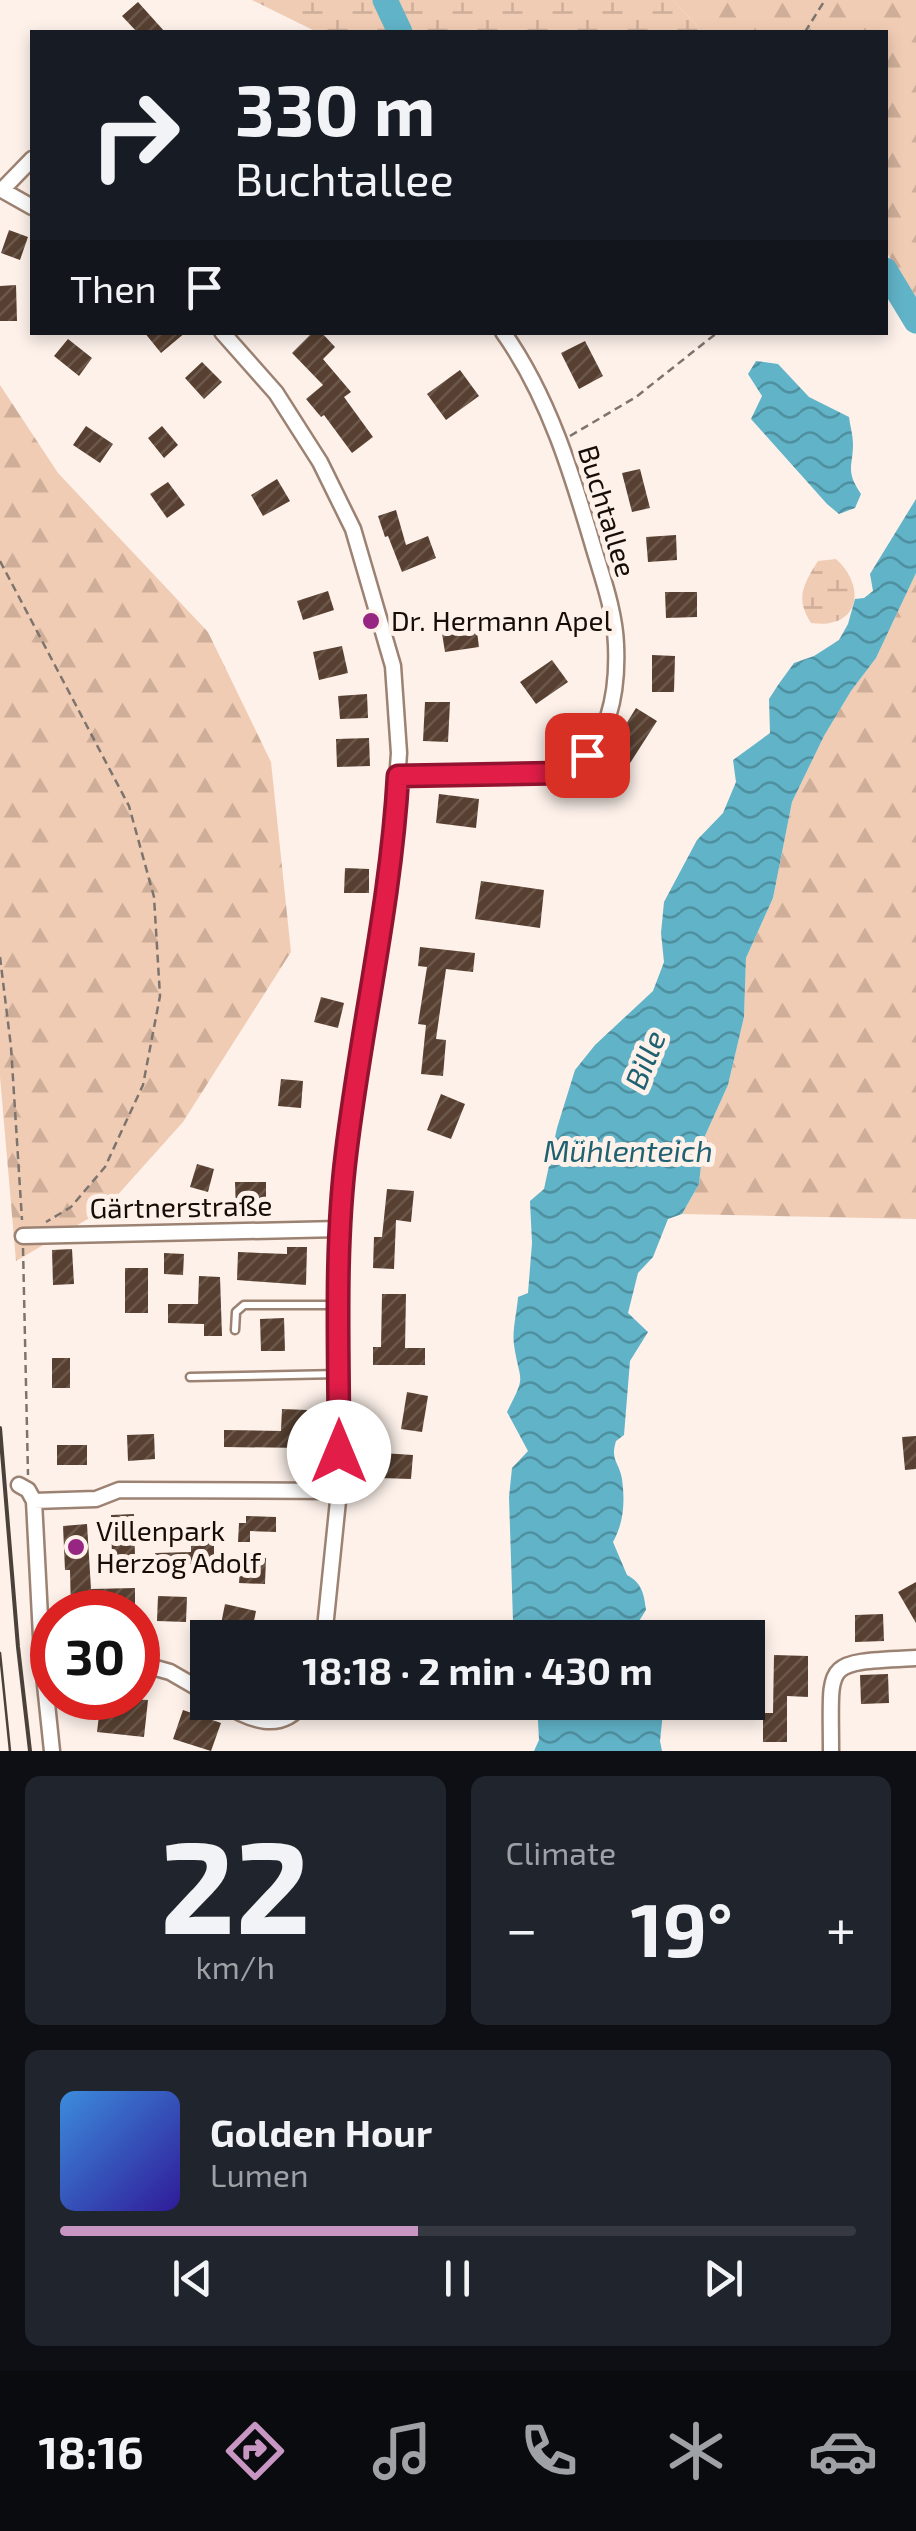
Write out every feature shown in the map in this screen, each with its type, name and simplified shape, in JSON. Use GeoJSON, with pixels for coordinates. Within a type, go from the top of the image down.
{"type":"FeatureCollection","features":[{"type":"Feature","properties":{"kind":"street"},"geometry":{"type":"LineString","coordinates":[[30,162],[2,190],[30,205]]}},
{"type":"Feature","properties":{"kind":"street"},"geometry":{"type":"LineString","coordinates":[[225,335],[276,393],[320,462],[353,529],[393,666],[398,776],[390,879],[346,1153],[339,1229],[339,1490],[326,1620]]}},
{"type":"Feature","properties":{"kind":"street","name":"Buchtallee"},"geometry":{"type":"LineString","coordinates":[[398,776],[562,773],[587,755],[606,725],[616,688],[616,640],[603,579],[560,442],[526,364],[505,335]]}},
{"type":"Feature","properties":{"kind":"street","name":"Gärtnerstraße"},"geometry":{"type":"LineString","coordinates":[[23,1236],[339,1229]]}},
{"type":"Feature","properties":{"kind":"street"},"geometry":{"type":"LineString","coordinates":[[39,1590],[27,1492],[96,1499],[119,1490],[339,1490]]}},
{"type":"Feature","properties":{"kind":"street"},"geometry":{"type":"LineString","coordinates":[[831,1751],[831,1682],[836,1670],[847,1663],[916,1658]]}},
{"type":"Feature","properties":{"kind":"street"},"geometry":{"type":"LineString","coordinates":[[160,1669],[190,1684]]}},
{"type":"Feature","properties":{"kind":"street"},"geometry":{"type":"LineString","coordinates":[[50,1720],[52,1751]]}},
{"type":"Feature","properties":{"kind":"street"},"geometry":{"type":"LineString","coordinates":[[257,1720],[263,1723],[283,1720]]}},
{"type":"Feature","properties":{"kind":"lane"},"geometry":{"type":"LineString","coordinates":[[235,1330],[236,1312],[244,1305],[339,1305]]}},
{"type":"Feature","properties":{"kind":"lane"},"geometry":{"type":"LineString","coordinates":[[190,1376],[339,1374]]}},
{"type":"Feature","properties":{"kind":"path"},"geometry":{"type":"LineString","coordinates":[[806,30],[825,0]]}},
{"type":"Feature","properties":{"kind":"path"},"geometry":{"type":"LineString","coordinates":[[560,442],[636,398],[714,335]]}},
{"type":"Feature","properties":{"kind":"path"},"geometry":{"type":"LineString","coordinates":[[0,561],[129,806],[154,897],[160,996],[142,1085],[105,1167],[71,1207],[23,1236]]}},
{"type":"Feature","properties":{"kind":"path"},"geometry":{"type":"LineString","coordinates":[[0,957],[23,1236],[27,1492]]}},
{"type":"Feature","properties":{"kind":"green space"},"geometry":{"type":"Polygon","coordinates":[[[252,0],[673,0],[701,30],[313,30],[252,0]]]}},
{"type":"Feature","properties":{"kind":"green space"},"geometry":{"type":"Polygon","coordinates":[[[673,0],[916,0],[916,297],[888,255],[888,30],[701,30],[673,0]]]}},
{"type":"Feature","properties":{"kind":"green space"},"geometry":{"type":"Polygon","coordinates":[[[0,385],[58,473],[208,632],[271,762],[291,952],[183,1122],[105,1209],[16,1261],[0,1077],[0,385]]]}},
{"type":"Feature","properties":{"kind":"green space"},"geometry":{"type":"Polygon","coordinates":[[[836,559],[852,582],[853,604],[839,620],[811,623],[803,606],[805,585],[818,561],[836,559]]]}},
{"type":"Feature","properties":{"kind":"green space"},"geometry":{"type":"Polygon","coordinates":[[[916,573],[916,1219],[682,1214],[699,1184],[704,1138],[728,1085],[744,1017],[746,958],[773,898],[792,802],[824,736],[876,658],[916,573]]]}},
{"type":"Feature","properties":{"kind":"water"},"geometry":{"type":"Polygon","coordinates":[[[756,361],[778,364],[809,397],[849,417],[853,441],[851,474],[861,494],[855,508],[839,514],[827,504],[751,419],[762,396],[748,374],[756,361]]]}},
{"type":"Feature","properties":{"kind":"water","name":"Mühlenteich"},"geometry":{"type":"Polygon","coordinates":[[[916,499],[916,573],[876,658],[824,736],[792,802],[773,898],[746,958],[744,1017],[728,1085],[704,1138],[699,1184],[682,1214],[668,1219],[653,1257],[638,1273],[628,1313],[648,1332],[630,1361],[624,1435],[614,1448],[623,1504],[613,1542],[627,1575],[641,1590],[646,1610],[640,1620],[513,1620],[509,1497],[512,1468],[528,1451],[507,1412],[520,1379],[514,1333],[518,1297],[528,1293],[530,1201],[544,1189],[575,1070],[595,1045],[653,991],[664,962],[664,902],[697,840],[723,813],[736,782],[733,760],[770,733],[769,699],[794,663],[839,640],[855,599],[873,591],[870,574],[916,499]]]}},
{"type":"Feature","properties":{"kind":"water"},"geometry":{"type":"Polygon","coordinates":[[[538,1720],[662,1720],[662,1751],[534,1751],[539,1740],[538,1720]]]}},
{"type":"Feature","properties":{"kind":"building"},"geometry":{"type":"Polygon","coordinates":[[[138,2],[163,30],[135,30],[122,16],[138,2]]]}},
{"type":"Feature","properties":{"kind":"building"},"geometry":{"type":"Polygon","coordinates":[[[9,230],[28,237],[20,260],[1,253],[9,230]]]}},
{"type":"Feature","properties":{"kind":"building"},"geometry":{"type":"Polygon","coordinates":[[[16,285],[17,321],[0,321],[0,286],[16,285]]]}},
{"type":"Feature","properties":{"kind":"building"},"geometry":{"type":"Polygon","coordinates":[[[146,335],[182,335],[161,353],[146,335]]]}},
{"type":"Feature","properties":{"kind":"building"},"geometry":{"type":"Polygon","coordinates":[[[310,335],[324,335],[335,347],[323,359],[351,392],[344,397],[373,437],[352,453],[324,415],[321,417],[306,399],[323,385],[292,353],[310,335]]]}},
{"type":"Feature","properties":{"kind":"building"},"geometry":{"type":"Polygon","coordinates":[[[68,339],[92,358],[79,376],[54,356],[68,339]]]}},
{"type":"Feature","properties":{"kind":"building"},"geometry":{"type":"Polygon","coordinates":[[[585,341],[603,376],[579,389],[561,353],[585,341]]]}},
{"type":"Feature","properties":{"kind":"building"},"geometry":{"type":"Polygon","coordinates":[[[202,362],[222,382],[204,399],[185,378],[202,362]]]}},
{"type":"Feature","properties":{"kind":"building"},"geometry":{"type":"Polygon","coordinates":[[[460,370],[479,396],[446,420],[427,394],[460,370]]]}},
{"type":"Feature","properties":{"kind":"building"},"geometry":{"type":"Polygon","coordinates":[[[86,426],[113,444],[100,463],[73,445],[86,426]]]}},
{"type":"Feature","properties":{"kind":"building"},"geometry":{"type":"Polygon","coordinates":[[[162,426],[178,445],[164,458],[148,438],[162,426]]]}},
{"type":"Feature","properties":{"kind":"building"},"geometry":{"type":"Polygon","coordinates":[[[640,469],[650,508],[632,512],[622,473],[640,469]]]}},
{"type":"Feature","properties":{"kind":"building"},"geometry":{"type":"Polygon","coordinates":[[[277,479],[290,501],[263,516],[251,495],[277,479]]]}},
{"type":"Feature","properties":{"kind":"building"},"geometry":{"type":"Polygon","coordinates":[[[168,482],[185,505],[167,518],[150,494],[168,482]]]}},
{"type":"Feature","properties":{"kind":"building"},"geometry":{"type":"Polygon","coordinates":[[[396,510],[406,545],[428,536],[436,558],[402,572],[378,516],[396,510]]]}},
{"type":"Feature","properties":{"kind":"building"},"geometry":{"type":"Polygon","coordinates":[[[676,535],[677,560],[648,562],[646,537],[676,535]]]}},
{"type":"Feature","properties":{"kind":"building"},"geometry":{"type":"Polygon","coordinates":[[[328,591],[334,610],[303,620],[297,601],[328,591]]]}},
{"type":"Feature","properties":{"kind":"building"},"geometry":{"type":"Polygon","coordinates":[[[665,592],[697,592],[697,617],[666,618],[665,592]]]}},
{"type":"Feature","properties":{"kind":"building"},"geometry":{"type":"Polygon","coordinates":[[[475,616],[479,647],[445,652],[440,621],[475,616]]]}},
{"type":"Feature","properties":{"kind":"building"},"geometry":{"type":"Polygon","coordinates":[[[342,646],[348,673],[319,680],[313,652],[342,646]]]}},
{"type":"Feature","properties":{"kind":"building"},"geometry":{"type":"Polygon","coordinates":[[[652,655],[675,656],[674,692],[652,692],[652,655]]]}},
{"type":"Feature","properties":{"kind":"building"},"geometry":{"type":"Polygon","coordinates":[[[552,660],[568,682],[536,704],[520,682],[552,660]]]}},
{"type":"Feature","properties":{"kind":"building"},"geometry":{"type":"Polygon","coordinates":[[[367,694],[368,718],[340,719],[338,696],[367,694]]]}},
{"type":"Feature","properties":{"kind":"building"},"geometry":{"type":"Polygon","coordinates":[[[425,702],[450,702],[448,742],[423,741],[425,702]]]}},
{"type":"Feature","properties":{"kind":"building"},"geometry":{"type":"Polygon","coordinates":[[[636,708],[657,721],[625,771],[605,758],[636,708]]]}},
{"type":"Feature","properties":{"kind":"building"},"geometry":{"type":"Polygon","coordinates":[[[369,738],[370,766],[337,767],[336,739],[369,738]]]}},
{"type":"Feature","properties":{"kind":"building"},"geometry":{"type":"Polygon","coordinates":[[[439,794],[479,799],[476,828],[436,823],[439,794]]]}},
{"type":"Feature","properties":{"kind":"building"},"geometry":{"type":"Polygon","coordinates":[[[345,868],[369,869],[369,893],[344,893],[345,868]]]}},
{"type":"Feature","properties":{"kind":"building"},"geometry":{"type":"Polygon","coordinates":[[[481,881],[544,890],[540,928],[475,919],[481,881]]]}},
{"type":"Feature","properties":{"kind":"building"},"geometry":{"type":"Polygon","coordinates":[[[420,947],[475,953],[473,972],[446,969],[436,1039],[446,1040],[443,1076],[421,1074],[426,1025],[418,1024],[427,967],[418,966],[420,947]]]}},
{"type":"Feature","properties":{"kind":"building"},"geometry":{"type":"Polygon","coordinates":[[[321,997],[344,1003],[338,1028],[314,1022],[321,997]]]}},
{"type":"Feature","properties":{"kind":"building"},"geometry":{"type":"Polygon","coordinates":[[[281,1079],[303,1081],[301,1108],[278,1106],[281,1079]]]}},
{"type":"Feature","properties":{"kind":"building"},"geometry":{"type":"Polygon","coordinates":[[[441,1094],[465,1104],[451,1139],[427,1130],[441,1094]]]}},
{"type":"Feature","properties":{"kind":"building"},"geometry":{"type":"Polygon","coordinates":[[[197,1164],[214,1169],[208,1192],[190,1187],[197,1164]]]}},
{"type":"Feature","properties":{"kind":"building"},"geometry":{"type":"Polygon","coordinates":[[[235,1182],[266,1182],[266,1211],[236,1211],[235,1182]]]}},
{"type":"Feature","properties":{"kind":"building"},"geometry":{"type":"Polygon","coordinates":[[[387,1189],[414,1191],[411,1222],[396,1220],[394,1269],[373,1268],[374,1237],[382,1237],[387,1189]]]}},
{"type":"Feature","properties":{"kind":"building"},"geometry":{"type":"Polygon","coordinates":[[[287,1247],[307,1247],[306,1285],[237,1280],[238,1252],[287,1254],[287,1247]]]}},
{"type":"Feature","properties":{"kind":"building"},"geometry":{"type":"Polygon","coordinates":[[[72,1249],[74,1284],[53,1285],[52,1250],[72,1249]]]}},
{"type":"Feature","properties":{"kind":"building"},"geometry":{"type":"Polygon","coordinates":[[[164,1253],[184,1254],[183,1275],[164,1274],[164,1253]]]}},
{"type":"Feature","properties":{"kind":"building"},"geometry":{"type":"Polygon","coordinates":[[[125,1268],[148,1268],[148,1313],[125,1313],[125,1268]]]}},
{"type":"Feature","properties":{"kind":"building"},"geometry":{"type":"Polygon","coordinates":[[[199,1276],[220,1277],[222,1336],[204,1336],[204,1324],[168,1323],[168,1304],[198,1304],[199,1276]]]}},
{"type":"Feature","properties":{"kind":"building"},"geometry":{"type":"Polygon","coordinates":[[[382,1294],[406,1294],[405,1348],[425,1348],[425,1365],[373,1365],[373,1347],[381,1347],[382,1294]]]}},
{"type":"Feature","properties":{"kind":"building"},"geometry":{"type":"Polygon","coordinates":[[[284,1318],[285,1351],[261,1351],[260,1319],[284,1318]]]}},
{"type":"Feature","properties":{"kind":"building"},"geometry":{"type":"Polygon","coordinates":[[[52,1358],[70,1358],[70,1388],[52,1388],[52,1358]]]}},
{"type":"Feature","properties":{"kind":"building"},"geometry":{"type":"Polygon","coordinates":[[[407,1392],[428,1396],[422,1432],[401,1429],[407,1392]]]}},
{"type":"Feature","properties":{"kind":"building"},"geometry":{"type":"Polygon","coordinates":[[[282,1409],[307,1410],[305,1448],[224,1447],[224,1430],[281,1431],[282,1409]]]}},
{"type":"Feature","properties":{"kind":"building"},"geometry":{"type":"Polygon","coordinates":[[[154,1434],[155,1459],[128,1461],[127,1435],[154,1434]]]}},
{"type":"Feature","properties":{"kind":"building"},"geometry":{"type":"Polygon","coordinates":[[[916,1436],[916,1469],[905,1470],[902,1437],[916,1436]]]}},
{"type":"Feature","properties":{"kind":"building"},"geometry":{"type":"Polygon","coordinates":[[[57,1445],[87,1445],[87,1465],[57,1465],[57,1445]]]}},
{"type":"Feature","properties":{"kind":"building"},"geometry":{"type":"Polygon","coordinates":[[[382,1453],[413,1455],[411,1479],[380,1478],[382,1453]]]}},
{"type":"Feature","properties":{"kind":"building","name":"Villenpark Herzog Adolf"},"geometry":{"type":"Polygon","coordinates":[[[134,1514],[135,1558],[112,1559],[111,1515],[134,1514]]]}},
{"type":"Feature","properties":{"kind":"building"},"geometry":{"type":"Polygon","coordinates":[[[246,1516],[276,1517],[276,1532],[250,1531],[250,1542],[238,1542],[239,1523],[246,1523],[246,1516]]]}},
{"type":"Feature","properties":{"kind":"building","name":"Villenpark Herzog Adolf"},"geometry":{"type":"Polygon","coordinates":[[[87,1524],[91,1589],[135,1590],[70,1590],[70,1570],[65,1570],[63,1526],[87,1524]]]}},
{"type":"Feature","properties":{"kind":"building"},"geometry":{"type":"Polygon","coordinates":[[[191,1530],[214,1531],[214,1564],[173,1564],[173,1570],[156,1570],[155,1553],[191,1552],[191,1530]]]}},
{"type":"Feature","properties":{"kind":"building"},"geometry":{"type":"Polygon","coordinates":[[[241,1557],[266,1558],[265,1584],[239,1583],[241,1557]]]}},
{"type":"Feature","properties":{"kind":"building"},"geometry":{"type":"Polygon","coordinates":[[[916,1582],[916,1623],[898,1592],[916,1582]]]}},
{"type":"Feature","properties":{"kind":"building"},"geometry":{"type":"Polygon","coordinates":[[[160,1596],[187,1597],[186,1622],[160,1621],[160,1596]]]}},
{"type":"Feature","properties":{"kind":"building"},"geometry":{"type":"Polygon","coordinates":[[[225,1604],[256,1611],[254,1620],[222,1620],[225,1604]]]}},
{"type":"Feature","properties":{"kind":"building"},"geometry":{"type":"Polygon","coordinates":[[[883,1614],[884,1641],[855,1642],[855,1615],[883,1614]]]}},
{"type":"Feature","properties":{"kind":"building"},"geometry":{"type":"Polygon","coordinates":[[[774,1655],[808,1656],[808,1697],[787,1696],[787,1742],[763,1742],[765,1713],[773,1713],[774,1655]]]}},
{"type":"Feature","properties":{"kind":"building"},"geometry":{"type":"Polygon","coordinates":[[[888,1674],[889,1703],[861,1704],[860,1675],[888,1674]]]}},
{"type":"Feature","properties":{"kind":"building"},"geometry":{"type":"Polygon","coordinates":[[[183,1710],[190,1712],[190,1720],[221,1723],[211,1751],[173,1739],[183,1710]]]}},
{"type":"Feature","properties":{"kind":"building"},"geometry":{"type":"Polygon","coordinates":[[[98,1720],[146,1720],[144,1737],[97,1732],[98,1720]]]}},
{"type":"Feature","properties":{"kind":"waterway","name":"Bille"},"geometry":{"type":"LineString","coordinates":[[385,0],[399,30]]}},
{"type":"Feature","properties":{"kind":"waterway","name":"Bille"},"geometry":{"type":"LineString","coordinates":[[888,275],[916,321]]}},
{"type":"Feature","properties":{"kind":"tram line"},"geometry":{"type":"LineString","coordinates":[[0,1653],[10,1751]]}},
{"type":"Feature","properties":{"kind":"railway"},"geometry":{"type":"LineString","coordinates":[[0,1428],[30,1751]]}},
{"type":"Feature","properties":{"kind":"place","name":"Dr. Hermann Apel"},"geometry":{"type":"Point","coordinates":[371,621]}},
{"type":"Feature","properties":{"kind":"place","name":"Villenpark Herzog Adolf"},"geometry":{"type":"Point","coordinates":[76,1547]}},
{"type":"Feature","properties":{"kind":"route"},"geometry":{"type":"LineString","coordinates":[[339,1452],[339,1229],[346,1153],[390,879],[398,776],[562,773],[587,755]]}}]}
